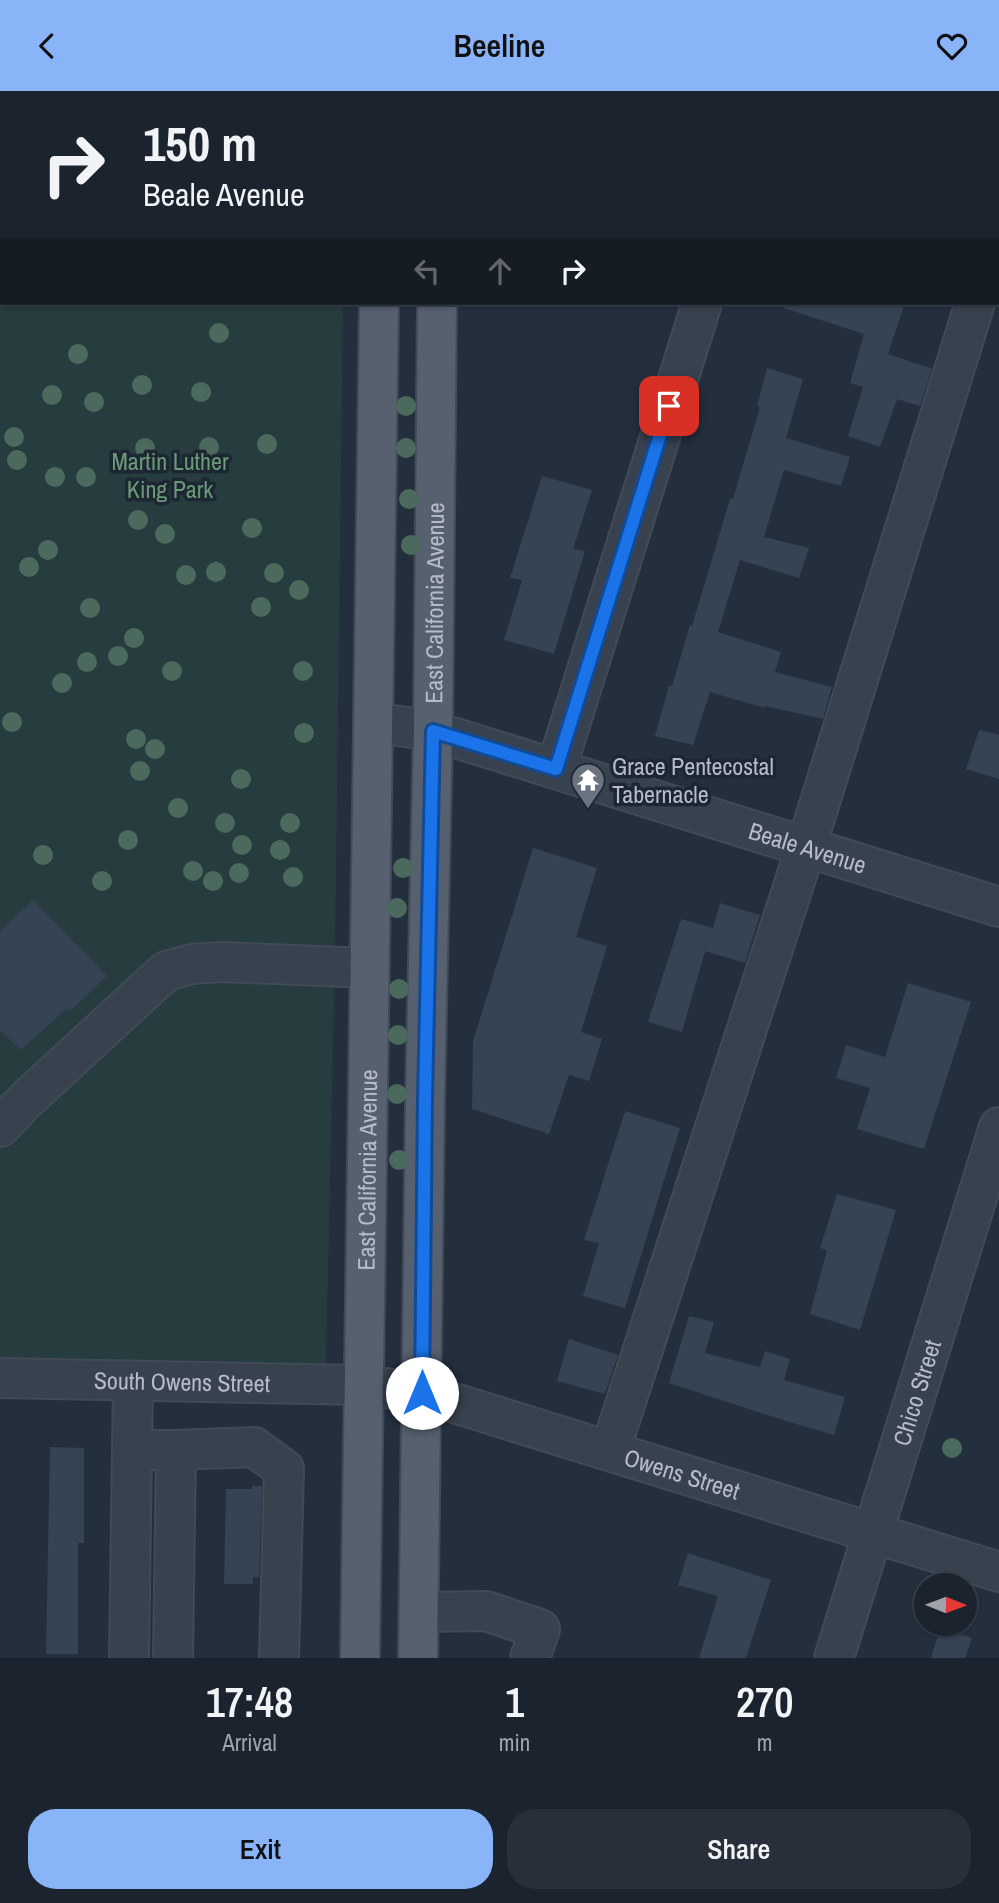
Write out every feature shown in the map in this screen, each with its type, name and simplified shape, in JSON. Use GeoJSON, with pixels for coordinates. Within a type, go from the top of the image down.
{"type":"FeatureCollection","features":[{"type":"Feature","properties":{"kind":"main road","name":"East California Avenue"},"geometry":{"type":"LineString","coordinates":[[360,1658],[379,305]]}},
{"type":"Feature","properties":{"kind":"main road","name":"East California Avenue"},"geometry":{"type":"LineString","coordinates":[[418,1658],[437,305]]}},
{"type":"Feature","properties":{"kind":"street"},"geometry":{"type":"LineString","coordinates":[[556,769],[701,305]]}},
{"type":"Feature","properties":{"kind":"street"},"geometry":{"type":"LineString","coordinates":[[610,1451],[806,847],[974,305]]}},
{"type":"Feature","properties":{"kind":"street","name":"Beale Avenue"},"geometry":{"type":"LineString","coordinates":[[373,722],[433,731],[999,907]]}},
{"type":"Feature","properties":{"kind":"street"},"geometry":{"type":"LineString","coordinates":[[0,1127],[27,1098],[166,971],[192,964],[221,962],[369,968]]}},
{"type":"Feature","properties":{"kind":"street","name":"Chico Street"},"geometry":{"type":"LineString","coordinates":[[834,1658],[999,1127]]}},
{"type":"Feature","properties":{"kind":"street","name":"South Owens Street"},"geometry":{"type":"LineString","coordinates":[[0,1378],[364,1385]]}},
{"type":"Feature","properties":{"kind":"street"},"geometry":{"type":"LineString","coordinates":[[129,1658],[133,1381]]}},
{"type":"Feature","properties":{"kind":"street","name":"Owens Street"},"geometry":{"type":"LineString","coordinates":[[364,1385],[422,1393],[999,1572]]}},
{"type":"Feature","properties":{"kind":"street"},"geometry":{"type":"LineString","coordinates":[[132,1450],[254,1447],[284,1469],[279,1658]]}},
{"type":"Feature","properties":{"kind":"street"},"geometry":{"type":"LineString","coordinates":[[173,1658],[176,1450]]}},
{"type":"Feature","properties":{"kind":"street"},"geometry":{"type":"LineString","coordinates":[[419,1612],[486,1611],[540,1629],[530,1658]]}},
{"type":"Feature","properties":{"kind":"green space","name":"Martin Luther King Park"},"geometry":{"type":"Polygon","coordinates":[[[0,305],[343,305],[335,953],[326,1365],[0,1358],[0,305]]]}},
{"type":"Feature","properties":{"kind":"building"},"geometry":{"type":"Polygon","coordinates":[[[784,305],[904,305],[888,354],[932,369],[920,406],[897,399],[880,447],[848,436],[863,387],[850,383],[864,334],[784,308],[784,305]]]}},
{"type":"Feature","properties":{"kind":"building"},"geometry":{"type":"Polygon","coordinates":[[[767,368],[803,379],[786,438],[850,457],[841,486],[784,470],[764,537],[809,548],[799,578],[740,560],[718,632],[781,652],[775,672],[832,687],[823,719],[765,708],[710,692],[693,745],[655,736],[730,499],[733,499],[760,407],[757,406],[767,368]]]}},
{"type":"Feature","properties":{"kind":"building"},"geometry":{"type":"Polygon","coordinates":[[[542,476],[592,490],[573,549],[585,551],[554,654],[504,640],[522,580],[510,578],[542,476]]]}},
{"type":"Feature","properties":{"kind":"building"},"geometry":{"type":"Polygon","coordinates":[[[979,730],[999,735],[999,779],[966,769],[979,730]]]}},
{"type":"Feature","properties":{"kind":"building"},"geometry":{"type":"Polygon","coordinates":[[[533,848],[597,868],[576,937],[607,946],[581,1032],[602,1039],[589,1081],[569,1075],[549,1134],[472,1109],[473,1041],[533,848]]]}},
{"type":"Feature","properties":{"kind":"building"},"geometry":{"type":"Polygon","coordinates":[[[33,900],[107,976],[69,1012],[66,1009],[21,1050],[0,1030],[0,932],[33,900]]]}},
{"type":"Feature","properties":{"kind":"building"},"geometry":{"type":"Polygon","coordinates":[[[720,903],[760,915],[745,963],[705,951],[682,1032],[648,1022],[681,919],[713,928],[720,903]]]}},
{"type":"Feature","properties":{"kind":"building"},"geometry":{"type":"Polygon","coordinates":[[[908,983],[971,1002],[924,1149],[857,1129],[870,1088],[836,1078],[846,1045],[885,1057],[908,983]]]}},
{"type":"Feature","properties":{"kind":"building"},"geometry":{"type":"Polygon","coordinates":[[[625,1111],[680,1128],[625,1308],[583,1296],[599,1243],[584,1240],[625,1111]]]}},
{"type":"Feature","properties":{"kind":"building"},"geometry":{"type":"Polygon","coordinates":[[[837,1194],[896,1210],[860,1330],[810,1314],[827,1250],[820,1248],[837,1194]]]}},
{"type":"Feature","properties":{"kind":"building"},"geometry":{"type":"Polygon","coordinates":[[[689,1316],[714,1322],[705,1353],[760,1367],[765,1351],[790,1359],[784,1380],[845,1397],[834,1435],[669,1383],[689,1316]]]}},
{"type":"Feature","properties":{"kind":"building"},"geometry":{"type":"Polygon","coordinates":[[[569,1339],[618,1355],[605,1394],[557,1381],[569,1339]]]}},
{"type":"Feature","properties":{"kind":"building"},"geometry":{"type":"Polygon","coordinates":[[[50,1447],[84,1448],[84,1543],[78,1543],[78,1654],[46,1654],[50,1447]]]}},
{"type":"Feature","properties":{"kind":"building"},"geometry":{"type":"Polygon","coordinates":[[[252,1486],[262,1486],[259,1577],[253,1577],[253,1584],[224,1584],[226,1489],[252,1489],[252,1486]]]}},
{"type":"Feature","properties":{"kind":"building"},"geometry":{"type":"Polygon","coordinates":[[[688,1553],[771,1580],[746,1658],[699,1658],[718,1596],[678,1585],[688,1553]]]}},
{"type":"Feature","properties":{"kind":"building"},"geometry":{"type":"Polygon","coordinates":[[[938,1636],[972,1638],[965,1658],[931,1658],[938,1636]]]}},
{"type":"Feature","properties":{"kind":"place","name":"Grace Pentecostal Tabernacle"},"geometry":{"type":"Point","coordinates":[588,810]}},
{"type":"Feature","properties":{"kind":"route"},"geometry":{"type":"LineString","coordinates":[[422,1393],[433,731],[556,769],[669,406]]}}]}
